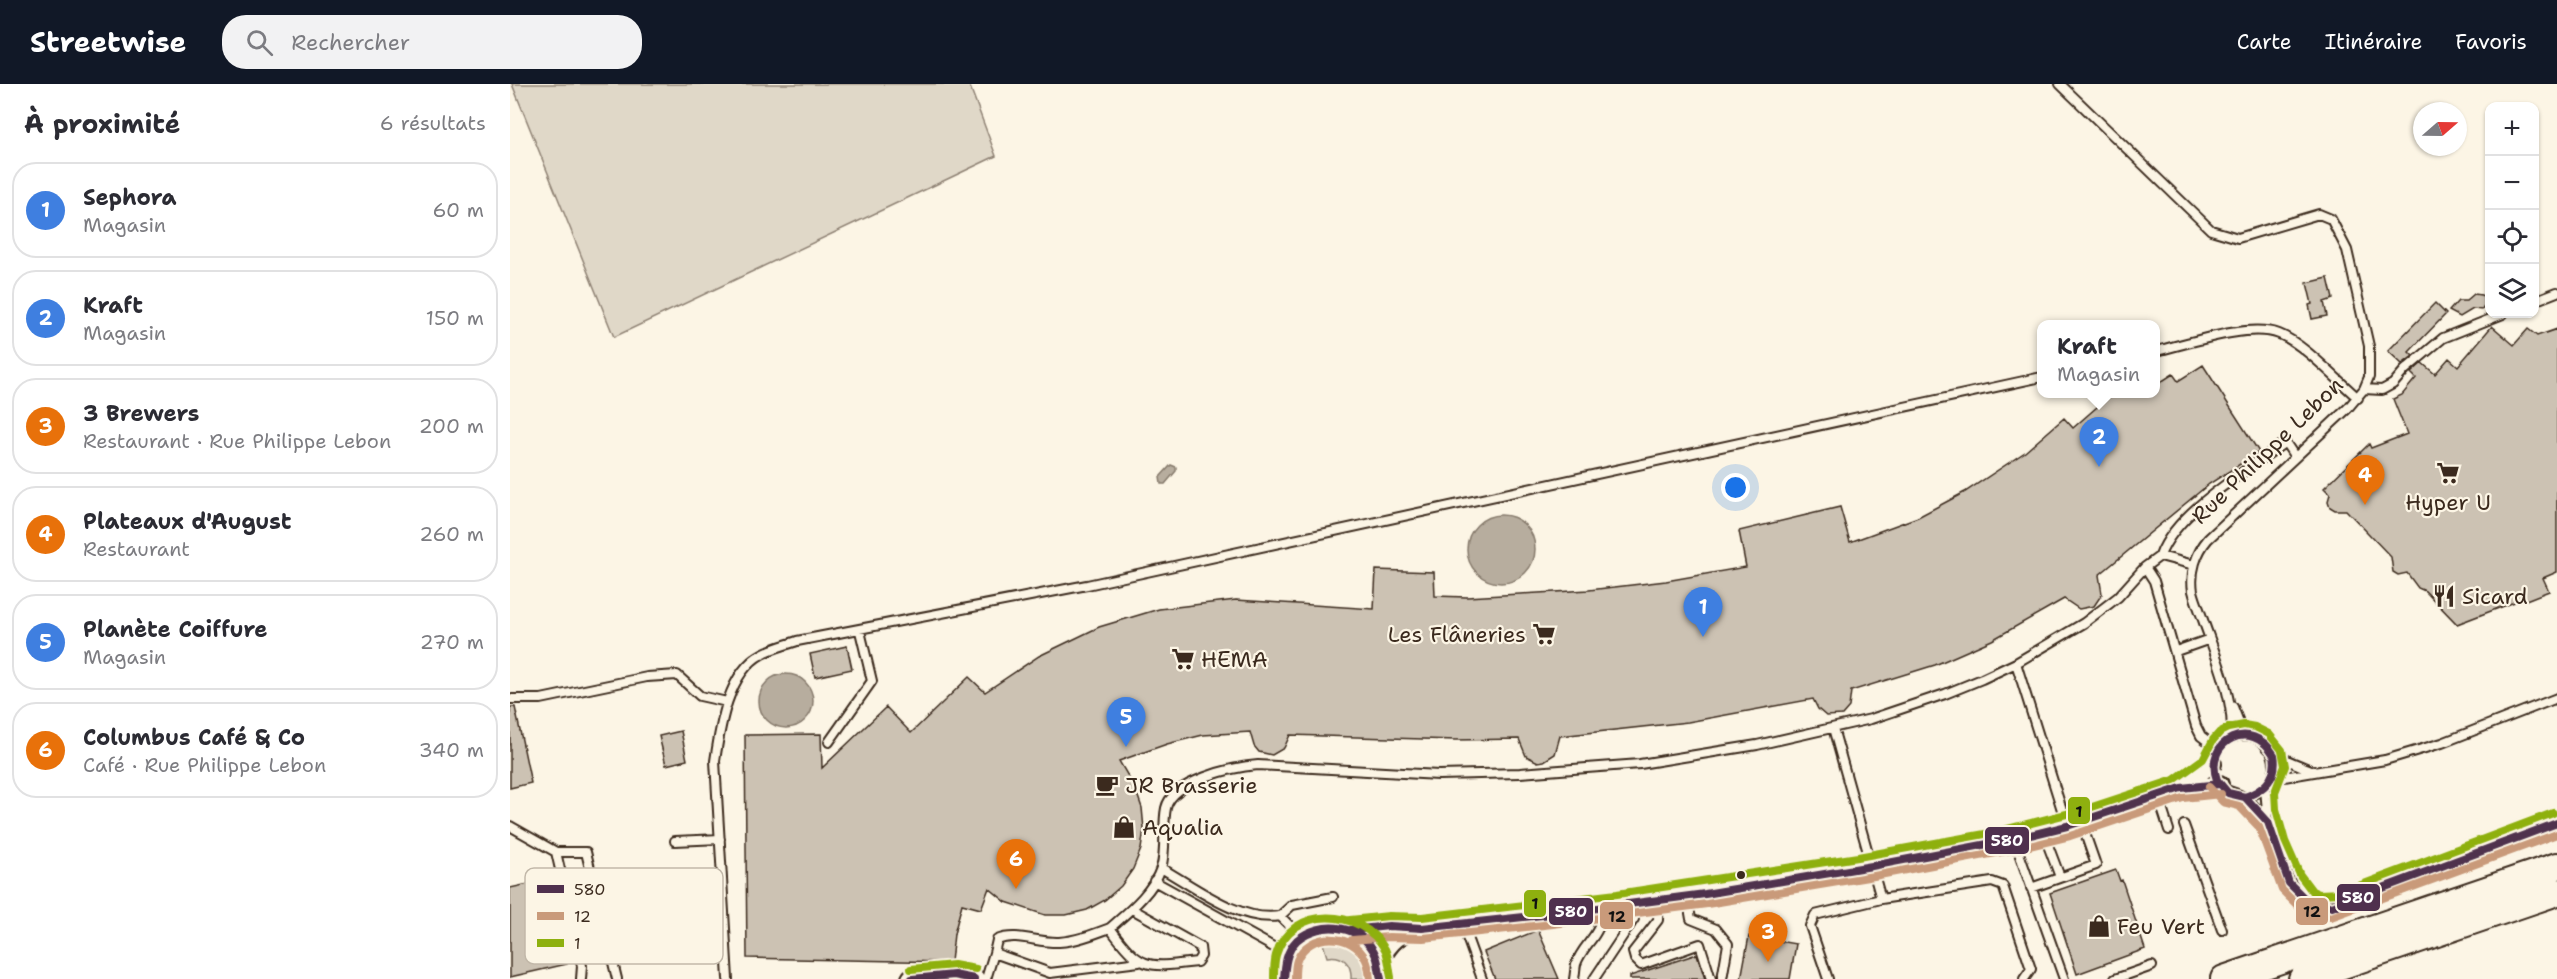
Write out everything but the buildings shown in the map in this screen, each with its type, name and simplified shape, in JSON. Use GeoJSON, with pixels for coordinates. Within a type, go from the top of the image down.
{"type":"FeatureCollection","features":[{"type":"Feature","properties":{"kind":"highway"},"geometry":{"type":"LineString","coordinates":[[2224,979],[2557,866]]}},
{"type":"Feature","properties":{"kind":"highway"},"geometry":{"type":"LineString","coordinates":[[2302,979],[2557,892]]}},
{"type":"Feature","properties":{"kind":"street"},"geometry":{"type":"LineString","coordinates":[[2181,788],[2213,764]]}},
{"type":"Feature","properties":{"kind":"street"},"geometry":{"type":"LineString","coordinates":[[1352,930],[1389,926],[1422,928],[1634,903],[1872,866],[2043,832],[2181,788],[2218,782]]}},
{"type":"Feature","properties":{"kind":"street"},"geometry":{"type":"LineString","coordinates":[[1282,972],[1301,937],[1320,928],[1341,927],[1352,930],[1364,938],[1373,948],[1380,970]]}},
{"type":"Feature","properties":{"kind":"street"},"geometry":{"type":"LineString","coordinates":[[1380,970],[1389,944],[1402,934],[1422,928]]}},
{"type":"Feature","properties":{"kind":"street"},"geometry":{"type":"LineString","coordinates":[[912,979],[954,975],[974,979]]}},
{"type":"Feature","properties":{"kind":"lane","name":"Rue Philippe Lebon"},"geometry":{"type":"LineString","coordinates":[[2060,84],[2211,230],[2238,238],[2319,214],[2331,219],[2347,250],[2369,346],[2369,377],[2364,389],[2358,398],[2208,539],[2197,555],[2194,565],[2193,591],[2223,680],[2233,723],[2231,738]]}},
{"type":"Feature","properties":{"kind":"lane"},"geometry":{"type":"LineString","coordinates":[[2539,299],[2557,292]]}},
{"type":"Feature","properties":{"kind":"lane"},"geometry":{"type":"LineString","coordinates":[[2364,389],[2382,390],[2393,384],[2405,370],[2443,338],[2493,318]]}},
{"type":"Feature","properties":{"kind":"lane"},"geometry":{"type":"LineString","coordinates":[[2160,350],[2241,331],[2267,330],[2292,341],[2358,398]]}},
{"type":"Feature","properties":{"kind":"lane"},"geometry":{"type":"LineString","coordinates":[[722,868],[715,762],[720,728],[727,702],[744,669],[761,654],[798,641],[860,631],[1148,573],[2037,378]]}},
{"type":"Feature","properties":{"kind":"lane"},"geometry":{"type":"LineString","coordinates":[[986,979],[997,940],[1007,936],[1059,942],[1090,936],[1110,928],[1132,909],[1161,868],[1166,807],[1170,797],[1178,790],[1203,779],[1241,766],[1258,765],[1439,775],[1520,773],[1640,764],[1757,745],[1833,728],[1945,694],[2016,663],[2084,623],[2118,597],[2145,567],[2160,556],[2165,541],[2220,488],[2285,442],[2295,457]]}},
{"type":"Feature","properties":{"kind":"lane"},"geometry":{"type":"LineString","coordinates":[[2160,556],[2194,565]]}},
{"type":"Feature","properties":{"kind":"lane"},"geometry":{"type":"LineString","coordinates":[[2145,567],[2154,581],[2196,726],[2201,736],[2218,749]]}},
{"type":"Feature","properties":{"kind":"lane"},"geometry":{"type":"LineString","coordinates":[[829,741],[872,681],[860,631]]}},
{"type":"Feature","properties":{"kind":"lane"},"geometry":{"type":"LineString","coordinates":[[2176,651],[2210,639]]}},
{"type":"Feature","properties":{"kind":"lane"},"geometry":{"type":"LineString","coordinates":[[2016,663],[2074,824],[2096,865],[2031,888]]}},
{"type":"Feature","properties":{"kind":"lane"},"geometry":{"type":"LineString","coordinates":[[510,699],[541,699],[647,677],[677,675],[700,696],[727,702]]}},
{"type":"Feature","properties":{"kind":"lane"},"geometry":{"type":"LineString","coordinates":[[2223,680],[2244,735]]}},
{"type":"Feature","properties":{"kind":"lane"},"geometry":{"type":"LineString","coordinates":[[2272,778],[2385,760],[2442,743],[2557,698]]}},
{"type":"Feature","properties":{"kind":"lane"},"geometry":{"type":"LineString","coordinates":[[1833,728],[1881,899]]}},
{"type":"Feature","properties":{"kind":"lane"},"geometry":{"type":"LineString","coordinates":[[2271,751],[2275,769],[2272,778],[2265,789],[2256,795],[2245,797],[2228,793],[2218,782],[2213,764],[2218,749],[2231,738],[2244,735],[2260,739],[2271,751],[2313,771]]}},
{"type":"Feature","properties":{"kind":"lane"},"geometry":{"type":"LineString","coordinates":[[2265,789],[2268,822],[2289,883],[2305,899],[2332,907],[2557,823]]}},
{"type":"Feature","properties":{"kind":"lane"},"geometry":{"type":"LineString","coordinates":[[2158,796],[2169,830]]}},
{"type":"Feature","properties":{"kind":"lane"},"geometry":{"type":"LineString","coordinates":[[2245,797],[2268,822]]}},
{"type":"Feature","properties":{"kind":"lane"},"geometry":{"type":"LineString","coordinates":[[2184,825],[2222,930]]}},
{"type":"Feature","properties":{"kind":"lane"},"geometry":{"type":"LineString","coordinates":[[510,826],[556,852],[585,852],[589,868]]}},
{"type":"Feature","properties":{"kind":"lane"},"geometry":{"type":"LineString","coordinates":[[2043,832],[2060,877]]}},
{"type":"Feature","properties":{"kind":"lane"},"geometry":{"type":"LineString","coordinates":[[675,841],[720,838]]}},
{"type":"Feature","properties":{"kind":"lane"},"geometry":{"type":"LineString","coordinates":[[2014,839],[2064,979]]}},
{"type":"Feature","properties":{"kind":"lane"},"geometry":{"type":"LineString","coordinates":[[556,852],[560,868]]}},
{"type":"Feature","properties":{"kind":"lane"},"geometry":{"type":"LineString","coordinates":[[1161,868],[1242,914],[1265,919],[1280,916],[1292,904],[1333,897]]}},
{"type":"Feature","properties":{"kind":"lane"},"geometry":{"type":"LineString","coordinates":[[1154,881],[1282,972]]}},
{"type":"Feature","properties":{"kind":"lane"},"geometry":{"type":"LineString","coordinates":[[1828,979],[1810,926],[1815,915],[1881,899],[1992,882],[2003,886],[2031,969],[2024,979]]}},
{"type":"Feature","properties":{"kind":"lane"},"geometry":{"type":"LineString","coordinates":[[723,891],[728,979]]}},
{"type":"Feature","properties":{"kind":"lane"},"geometry":{"type":"LineString","coordinates":[[1687,896],[1691,919],[1716,929],[1728,944],[1722,979]]}},
{"type":"Feature","properties":{"kind":"lane"},"geometry":{"type":"LineString","coordinates":[[1659,899],[1658,920],[1633,952],[1635,959],[1641,965],[1700,944],[1712,979]]}},
{"type":"Feature","properties":{"kind":"lane"},"geometry":{"type":"LineString","coordinates":[[1593,979],[1634,919],[1634,903]]}},
{"type":"Feature","properties":{"kind":"lane"},"geometry":{"type":"LineString","coordinates":[[1574,979],[1576,964],[1600,927],[1602,919],[1600,907]]}},
{"type":"Feature","properties":{"kind":"lane"},"geometry":{"type":"LineString","coordinates":[[994,953],[1050,974],[1139,962],[1166,966],[1197,962],[1201,956],[1200,947],[1132,909]]}},
{"type":"Feature","properties":{"kind":"lane"},"geometry":{"type":"LineString","coordinates":[[1280,916],[1301,937]]}},
{"type":"Feature","properties":{"kind":"lane"},"geometry":{"type":"LineString","coordinates":[[1462,924],[1482,979]]}},
{"type":"Feature","properties":{"kind":"lane"},"geometry":{"type":"LineString","coordinates":[[1110,928],[1125,949],[1139,962]]}},
{"type":"Feature","properties":{"kind":"lane"},"geometry":{"type":"LineString","coordinates":[[581,979],[582,964]]}},
{"type":"Feature","properties":{"kind":"lane"},"geometry":{"type":"LineString","coordinates":[[613,964],[617,979]]}},
{"type":"Feature","properties":{"kind":"lane"},"geometry":{"type":"LineString","coordinates":[[2115,979],[2151,966]]}},
{"type":"Feature","properties":{"kind":"shaded area"},"geometry":{"type":"Polygon","coordinates":[[[512,84],[969,84],[996,156],[614,337],[512,84]]]}},
{"type":"Feature","properties":{"kind":"shaded area"},"geometry":{"type":"Polygon","coordinates":[[[1171,465],[1176,467],[1176,471],[1165,484],[1161,484],[1160,477],[1171,465]]]}},
{"type":"Feature","properties":{"kind":"shaded area"},"geometry":{"type":"Polygon","coordinates":[[[1501,515],[1514,518],[1525,525],[1532,536],[1535,549],[1532,562],[1525,573],[1514,580],[1501,583],[1488,580],[1477,573],[1470,562],[1467,549],[1470,536],[1477,525],[1488,518],[1501,515]]]}},
{"type":"Feature","properties":{"kind":"shaded area"},"geometry":{"type":"Polygon","coordinates":[[[781,674],[791,674],[801,678],[809,686],[813,701],[809,716],[801,724],[791,728],[781,728],[771,724],[763,716],[759,706],[759,696],[763,686],[771,678],[781,674]]]}},
{"type":"Feature","properties":{"kind":"shaded area"},"geometry":{"type":"Polygon","coordinates":[[[1334,938],[1360,951],[1367,963],[1369,979],[1351,979],[1350,969],[1345,961],[1338,957],[1327,957],[1322,940],[1334,938]]]}},
{"type":"Feature","properties":{"kind":"transit line","name":"1"},"geometry":{"type":"LineString","coordinates":[[1350,920],[1389,916],[1422,917],[1617,894],[1858,857],[1996,832],[2086,809],[2174,780],[2203,759],[2220,732],[2244,725],[2255,727],[2269,734],[2282,750],[2285,766],[2275,792],[2276,809],[2285,841],[2300,875],[2312,891],[2319,894],[2340,893],[2553,813]]}},
{"type":"Feature","properties":{"kind":"transit line","name":"580"},"geometry":{"type":"LineString","coordinates":[[2217,780],[2215,766],[2217,754],[2223,744],[2232,738],[2254,737],[2265,744],[2274,755],[2274,770],[2268,782],[2259,791],[2245,797]]}},
{"type":"Feature","properties":{"kind":"transit line","name":"580"},"geometry":{"type":"LineString","coordinates":[[2217,780],[2228,793],[2245,797],[2268,822],[2289,883],[2305,899],[2332,907],[2557,823]]}},
{"type":"Feature","properties":{"kind":"transit line","name":"580"},"geometry":{"type":"LineString","coordinates":[[1351,930],[1389,926],[1422,928],[1552,914],[1705,894],[1872,866],[2014,839],[2067,826],[2181,788],[2220,784]]}},
{"type":"Feature","properties":{"kind":"transit line","name":"12"},"geometry":{"type":"LineString","coordinates":[[2209,787],[2223,802],[2239,806],[2259,827],[2282,890],[2300,908],[2331,917],[2557,834]]}},
{"type":"Feature","properties":{"kind":"transit line","name":"12"},"geometry":{"type":"LineString","coordinates":[[1352,940],[1389,937],[1423,938],[1553,924],[1707,904],[1874,876],[2017,849],[2070,836],[2183,798],[2221,794]]}},
{"type":"Feature","properties":{"kind":"transit line","name":"1"},"geometry":{"type":"LineString","coordinates":[[1274,978],[1276,955],[1284,938],[1296,927],[1311,920],[1327,918],[1344,919],[1360,925],[1374,935],[1385,949],[1391,977]]}},
{"type":"Feature","properties":{"kind":"transit line","name":"580"},"geometry":{"type":"LineString","coordinates":[[1284,979],[1288,953],[1293,944],[1307,933],[1329,928],[1341,928],[1362,937],[1377,959],[1381,979]]}},
{"type":"Feature","properties":{"kind":"transit line","name":"12"},"geometry":{"type":"LineString","coordinates":[[1295,979],[1296,962],[1303,951],[1311,944],[1331,939],[1352,944],[1360,951],[1367,962],[1370,979]]}},
{"type":"Feature","properties":{"kind":"transit line","name":"1"},"geometry":{"type":"LineString","coordinates":[[911,969],[954,965],[976,969]]}},
{"type":"Feature","properties":{"kind":"transit line","name":"580"},"geometry":{"type":"LineString","coordinates":[[912,979],[954,975],[974,979]]}},
{"type":"Feature","properties":{"kind":"place","name":"Kraft"},"geometry":{"type":"Point","coordinates":[2099,467]}},
{"type":"Feature","properties":{"kind":"place","name":"Hyper U"},"geometry":{"type":"Point","coordinates":[2448,473]}},
{"type":"Feature","properties":{"kind":"place","name":"Plateaux d'August"},"geometry":{"type":"Point","coordinates":[2365,505]}},
{"type":"Feature","properties":{"kind":"place","name":"Sicard"},"geometry":{"type":"Point","coordinates":[2444,596]}},
{"type":"Feature","properties":{"kind":"place","name":"Les Flâneries"},"geometry":{"type":"Point","coordinates":[1544,634]}},
{"type":"Feature","properties":{"kind":"place","name":"Sephora"},"geometry":{"type":"Point","coordinates":[1703,637]}},
{"type":"Feature","properties":{"kind":"place","name":"HEMA"},"geometry":{"type":"Point","coordinates":[1183,659]}},
{"type":"Feature","properties":{"kind":"place","name":"Planète Coiffure"},"geometry":{"type":"Point","coordinates":[1126,747]}},
{"type":"Feature","properties":{"kind":"place","name":"JR Brasserie"},"geometry":{"type":"Point","coordinates":[1107,785]}},
{"type":"Feature","properties":{"kind":"place","name":"Aqualia"},"geometry":{"type":"Point","coordinates":[1124,827]}},
{"type":"Feature","properties":{"kind":"place","name":"Columbus Café & Co"},"geometry":{"type":"Point","coordinates":[1016,889]}},
{"type":"Feature","properties":{"kind":"place","name":"Feu Vert"},"geometry":{"type":"Point","coordinates":[2099,926]}},
{"type":"Feature","properties":{"kind":"place","name":"3 Brewers"},"geometry":{"type":"Point","coordinates":[1768,962]}}]}
